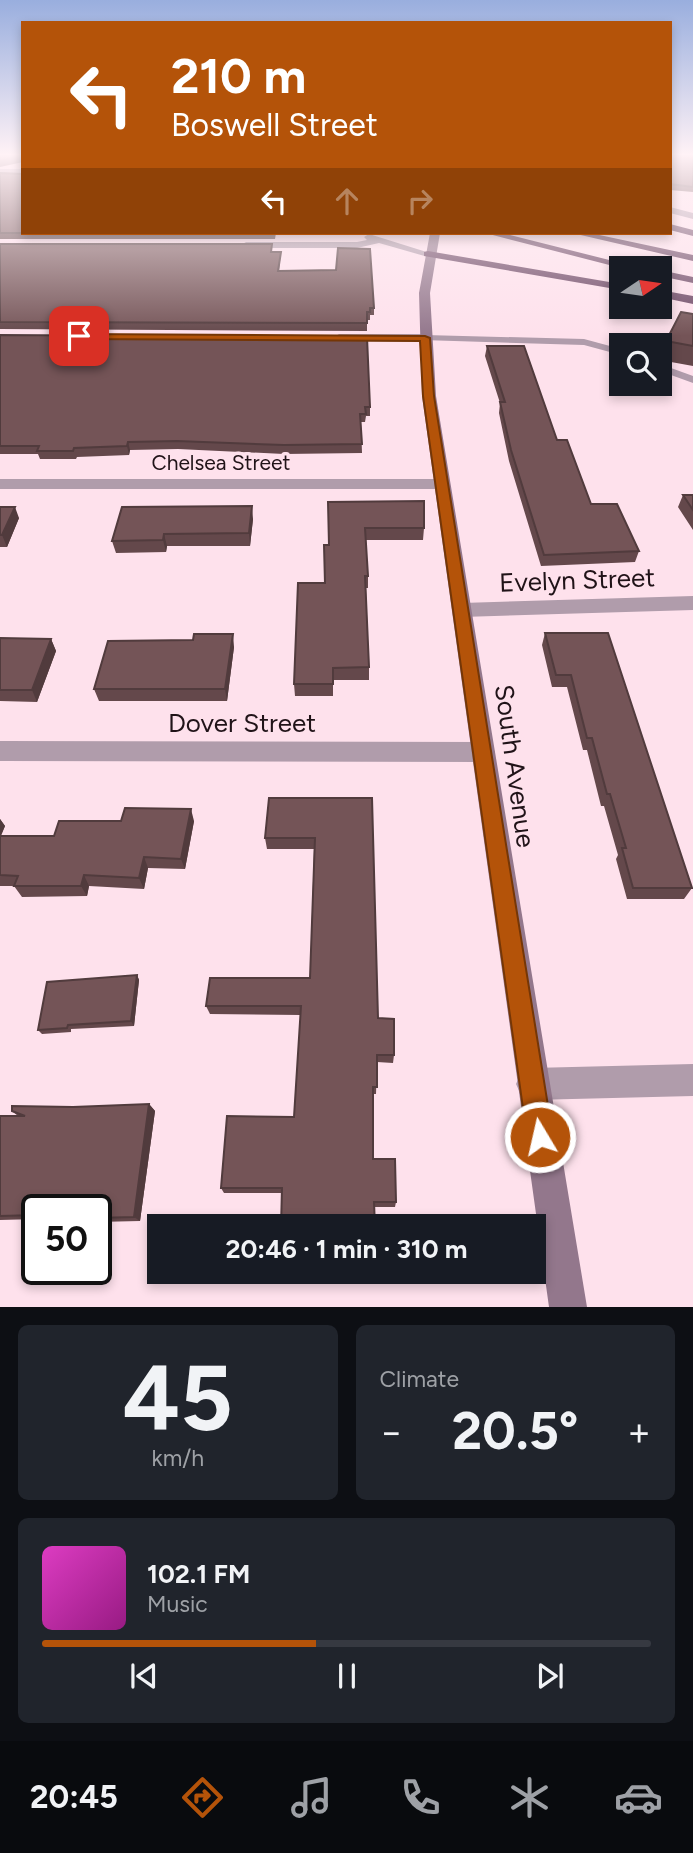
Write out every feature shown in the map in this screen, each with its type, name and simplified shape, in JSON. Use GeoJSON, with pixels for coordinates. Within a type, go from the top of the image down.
{"type":"FeatureCollection","features":[{"type":"Feature","properties":{"kind":"highway"},"geometry":{"type":"LineString","coordinates":[[672,228],[693,233]]}},
{"type":"Feature","properties":{"kind":"highway"},"geometry":{"type":"LineString","coordinates":[[498,235],[609,262]]}},
{"type":"Feature","properties":{"kind":"highway"},"geometry":{"type":"LineString","coordinates":[[586,235],[693,258]]}},
{"type":"Feature","properties":{"kind":"highway"},"geometry":{"type":"LineString","coordinates":[[431,243],[609,285]]}},
{"type":"Feature","properties":{"kind":"highway"},"geometry":{"type":"LineString","coordinates":[[672,276],[693,280]]}},
{"type":"Feature","properties":{"kind":"highway"},"geometry":{"type":"LineString","coordinates":[[672,296],[693,300]]}},
{"type":"Feature","properties":{"kind":"main road","name":"South Avenue"},"geometry":{"type":"LineString","coordinates":[[431,243],[425,338],[429,396],[568,1307]]}},
{"type":"Feature","properties":{"kind":"street"},"geometry":{"type":"LineString","coordinates":[[364,235],[380,240],[431,243]]}},
{"type":"Feature","properties":{"kind":"street"},"geometry":{"type":"LineString","coordinates":[[237,245],[357,245],[380,240]]}},
{"type":"Feature","properties":{"kind":"street"},"geometry":{"type":"LineString","coordinates":[[325,338],[425,338]]}},
{"type":"Feature","properties":{"kind":"street","name":"Chelsea Street"},"geometry":{"type":"LineString","coordinates":[[0,484],[442,484]]}},
{"type":"Feature","properties":{"kind":"street","name":"Evelyn Street"},"geometry":{"type":"LineString","coordinates":[[462,610],[693,603]]}},
{"type":"Feature","properties":{"kind":"street","name":"Dover Street"},"geometry":{"type":"LineString","coordinates":[[0,751],[483,752]]}},
{"type":"Feature","properties":{"kind":"street"},"geometry":{"type":"LineString","coordinates":[[532,1084],[693,1080]]}},
{"type":"Feature","properties":{"kind":"lane"},"geometry":{"type":"LineString","coordinates":[[425,338],[584,342],[609,349]]}},
{"type":"Feature","properties":{"kind":"lane"},"geometry":{"type":"LineString","coordinates":[[672,372],[693,380]]}},
{"type":"Feature","properties":{"kind":"building"},"geometry":{"type":"Polygon","coordinates":[[[0,214],[21,214],[21,233],[0,233],[0,214]]]}},
{"type":"Feature","properties":{"kind":"building"},"geometry":{"type":"Polygon","coordinates":[[[0,244],[272,244],[271,252],[281,252],[278,271],[336,270],[338,248],[370,249],[374,308],[367,312],[367,323],[0,322],[0,244]]]}},
{"type":"Feature","properties":{"kind":"building"},"geometry":{"type":"Polygon","coordinates":[[[681,312],[693,314],[693,346],[672,342],[670,333],[681,312]]]}},
{"type":"Feature","properties":{"kind":"building"},"geometry":{"type":"Polygon","coordinates":[[[0,335],[367,337],[370,407],[365,407],[366,414],[360,414],[362,444],[128,442],[127,446],[74,448],[73,451],[37,451],[39,446],[0,446],[0,335]]]}},
{"type":"Feature","properties":{"kind":"building"},"geometry":{"type":"Polygon","coordinates":[[[487,346],[524,346],[557,440],[567,440],[591,504],[617,504],[639,551],[544,555],[511,450],[500,402],[505,402],[487,346]]]}},
{"type":"Feature","properties":{"kind":"building"},"geometry":{"type":"Polygon","coordinates":[[[683,495],[693,495],[693,510],[683,495]]]}},
{"type":"Feature","properties":{"kind":"building"},"geometry":{"type":"Polygon","coordinates":[[[424,501],[424,528],[365,528],[369,667],[333,668],[333,684],[294,684],[298,583],[325,583],[324,545],[329,545],[328,502],[424,501]]]}},
{"type":"Feature","properties":{"kind":"building"},"geometry":{"type":"Polygon","coordinates":[[[252,506],[249,533],[164,534],[163,540],[112,541],[122,507],[252,506]]]}},
{"type":"Feature","properties":{"kind":"building"},"geometry":{"type":"Polygon","coordinates":[[[0,507],[15,507],[2,535],[0,535],[0,507]]]}},
{"type":"Feature","properties":{"kind":"building"},"geometry":{"type":"Polygon","coordinates":[[[545,633],[608,633],[692,888],[633,888],[622,848],[626,848],[610,794],[607,794],[592,738],[587,738],[571,675],[556,675],[545,633]]]}},
{"type":"Feature","properties":{"kind":"building"},"geometry":{"type":"Polygon","coordinates":[[[194,634],[233,634],[225,689],[94,689],[108,641],[193,640],[194,634]]]}},
{"type":"Feature","properties":{"kind":"building"},"geometry":{"type":"Polygon","coordinates":[[[0,638],[51,639],[32,690],[0,690],[0,638]]]}},
{"type":"Feature","properties":{"kind":"building"},"geometry":{"type":"Polygon","coordinates":[[[269,798],[372,798],[378,1018],[394,1019],[394,1055],[377,1055],[377,1087],[373,1087],[373,1159],[395,1159],[396,1202],[374,1202],[374,1214],[281,1214],[282,1188],[221,1188],[227,1116],[294,1117],[301,1006],[206,1006],[210,978],[310,978],[315,838],[265,838],[269,798]]]}},
{"type":"Feature","properties":{"kind":"building"},"geometry":{"type":"Polygon","coordinates":[[[125,808],[191,809],[181,859],[144,857],[139,878],[84,875],[81,886],[14,886],[18,876],[0,875],[0,836],[54,836],[59,821],[121,821],[125,808]]]}},
{"type":"Feature","properties":{"kind":"building"},"geometry":{"type":"Polygon","coordinates":[[[137,975],[131,1021],[38,1030],[47,982],[137,975]]]}},
{"type":"Feature","properties":{"kind":"building"},"geometry":{"type":"Polygon","coordinates":[[[149,1104],[134,1217],[112,1218],[112,1194],[21,1194],[21,1215],[0,1216],[0,1116],[25,1116],[12,1111],[12,1106],[149,1104]]]}},
{"type":"Feature","properties":{"kind":"route"},"geometry":{"type":"LineString","coordinates":[[79,336],[425,338],[429,396],[540,1137]]}}]}
